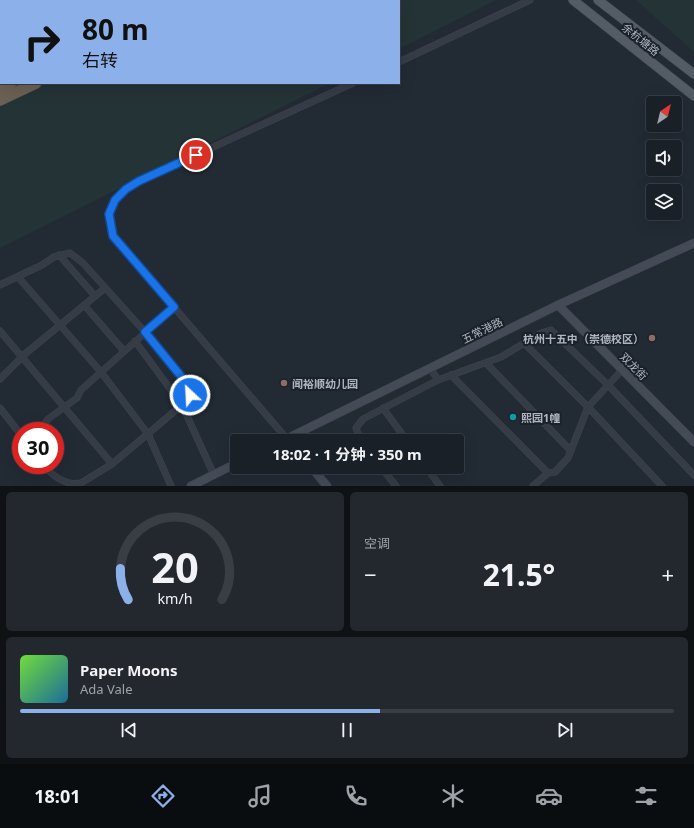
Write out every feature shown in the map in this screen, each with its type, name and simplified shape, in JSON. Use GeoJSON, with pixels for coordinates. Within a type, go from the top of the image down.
{"type":"FeatureCollection","features":[{"type":"Feature","properties":{"kind":"highway"},"geometry":{"type":"LineString","coordinates":[[0,89],[9,84]]}},
{"type":"Feature","properties":{"kind":"highway"},"geometry":{"type":"LineString","coordinates":[[0,100],[34,84]]}},
{"type":"Feature","properties":{"kind":"main road","name":"余杭塘路"},"geometry":{"type":"LineString","coordinates":[[574,0],[694,96]]}},
{"type":"Feature","properties":{"kind":"main road","name":"余杭塘路"},"geometry":{"type":"LineString","coordinates":[[598,0],[694,74]]}},
{"type":"Feature","properties":{"kind":"street"},"geometry":{"type":"LineString","coordinates":[[400,62],[530,0]]}},
{"type":"Feature","properties":{"kind":"street"},"geometry":{"type":"LineString","coordinates":[[281,434],[113,236],[109,214],[115,200],[126,189],[139,181],[351,84]]}},
{"type":"Feature","properties":{"kind":"street","name":"五常港路"},"geometry":{"type":"LineString","coordinates":[[298,434],[558,305],[694,243]]}},
{"type":"Feature","properties":{"kind":"street"},"geometry":{"type":"LineString","coordinates":[[0,285],[59,255],[70,252],[76,256],[145,332],[189,388],[190,395],[182,405],[112,464],[77,486],[66,485],[51,474]]}},
{"type":"Feature","properties":{"kind":"street"},"geometry":{"type":"LineString","coordinates":[[59,255],[95,296]]}},
{"type":"Feature","properties":{"kind":"street"},"geometry":{"type":"LineString","coordinates":[[18,277],[101,372],[148,434],[171,486]]}},
{"type":"Feature","properties":{"kind":"street"},"geometry":{"type":"LineString","coordinates":[[0,379],[22,357],[105,288]]}},
{"type":"Feature","properties":{"kind":"street"},"geometry":{"type":"LineString","coordinates":[[84,305],[124,351]]}},
{"type":"Feature","properties":{"kind":"street","name":"双龙街"},"geometry":{"type":"LineString","coordinates":[[558,305],[694,442]]}},
{"type":"Feature","properties":{"kind":"street"},"geometry":{"type":"LineString","coordinates":[[46,422],[77,398],[81,390],[174,307]]}},
{"type":"Feature","properties":{"kind":"street"},"geometry":{"type":"LineString","coordinates":[[358,434],[356,428],[363,419],[383,408],[438,380],[501,357],[541,333],[551,330],[608,385],[694,475]]}},
{"type":"Feature","properties":{"kind":"street"},"geometry":{"type":"LineString","coordinates":[[0,331],[65,406],[112,464]]}},
{"type":"Feature","properties":{"kind":"street"},"geometry":{"type":"LineString","coordinates":[[135,341],[182,405],[214,474]]}},
{"type":"Feature","properties":{"kind":"street"},"geometry":{"type":"LineString","coordinates":[[524,343],[588,407],[662,486]]}},
{"type":"Feature","properties":{"kind":"street"},"geometry":{"type":"LineString","coordinates":[[486,363],[572,451]]}},
{"type":"Feature","properties":{"kind":"street"},"geometry":{"type":"LineString","coordinates":[[430,368],[438,380]]}},
{"type":"Feature","properties":{"kind":"street"},"geometry":{"type":"LineString","coordinates":[[533,486],[548,473],[556,472],[568,458],[588,407],[622,370]]}},
{"type":"Feature","properties":{"kind":"street"},"geometry":{"type":"LineString","coordinates":[[451,375],[548,473]]}},
{"type":"Feature","properties":{"kind":"street"},"geometry":{"type":"LineString","coordinates":[[0,408],[12,423]]}},
{"type":"Feature","properties":{"kind":"street"},"geometry":{"type":"LineString","coordinates":[[383,408],[402,434]]}},
{"type":"Feature","properties":{"kind":"street"},"geometry":{"type":"LineString","coordinates":[[191,486],[230,466]]}},
{"type":"Feature","properties":{"kind":"street"},"geometry":{"type":"LineString","coordinates":[[317,474],[328,486]]}},
{"type":"Feature","properties":{"kind":"street"},"geometry":{"type":"LineString","coordinates":[[387,474],[396,486]]}},
{"type":"Feature","properties":{"kind":"street"},"geometry":{"type":"LineString","coordinates":[[431,474],[440,486]]}},
{"type":"Feature","properties":{"kind":"shaded area"},"geometry":{"type":"Polygon","coordinates":[[[400,0],[496,0],[400,48],[400,0]]]}},
{"type":"Feature","properties":{"kind":"shaded area"},"geometry":{"type":"Polygon","coordinates":[[[636,0],[694,0],[694,52],[636,0]]]}},
{"type":"Feature","properties":{"kind":"shaded area"},"geometry":{"type":"Polygon","coordinates":[[[0,84],[328,84],[0,248],[0,84]]]}},
{"type":"Feature","properties":{"kind":"place","name":"杭州十五中（崇德校区）"},"geometry":{"type":"Point","coordinates":[652,338]}},
{"type":"Feature","properties":{"kind":"place","name":"闻裕顺幼儿园"},"geometry":{"type":"Point","coordinates":[284,383]}},
{"type":"Feature","properties":{"kind":"place","name":"熙园1幢"},"geometry":{"type":"Point","coordinates":[513,417]}},
{"type":"Feature","properties":{"kind":"route"},"geometry":{"type":"LineString","coordinates":[[190,395],[189,388],[184,380],[145,332],[174,307],[113,236],[109,214],[115,200],[126,189],[139,181],[196,155]]}}]}
